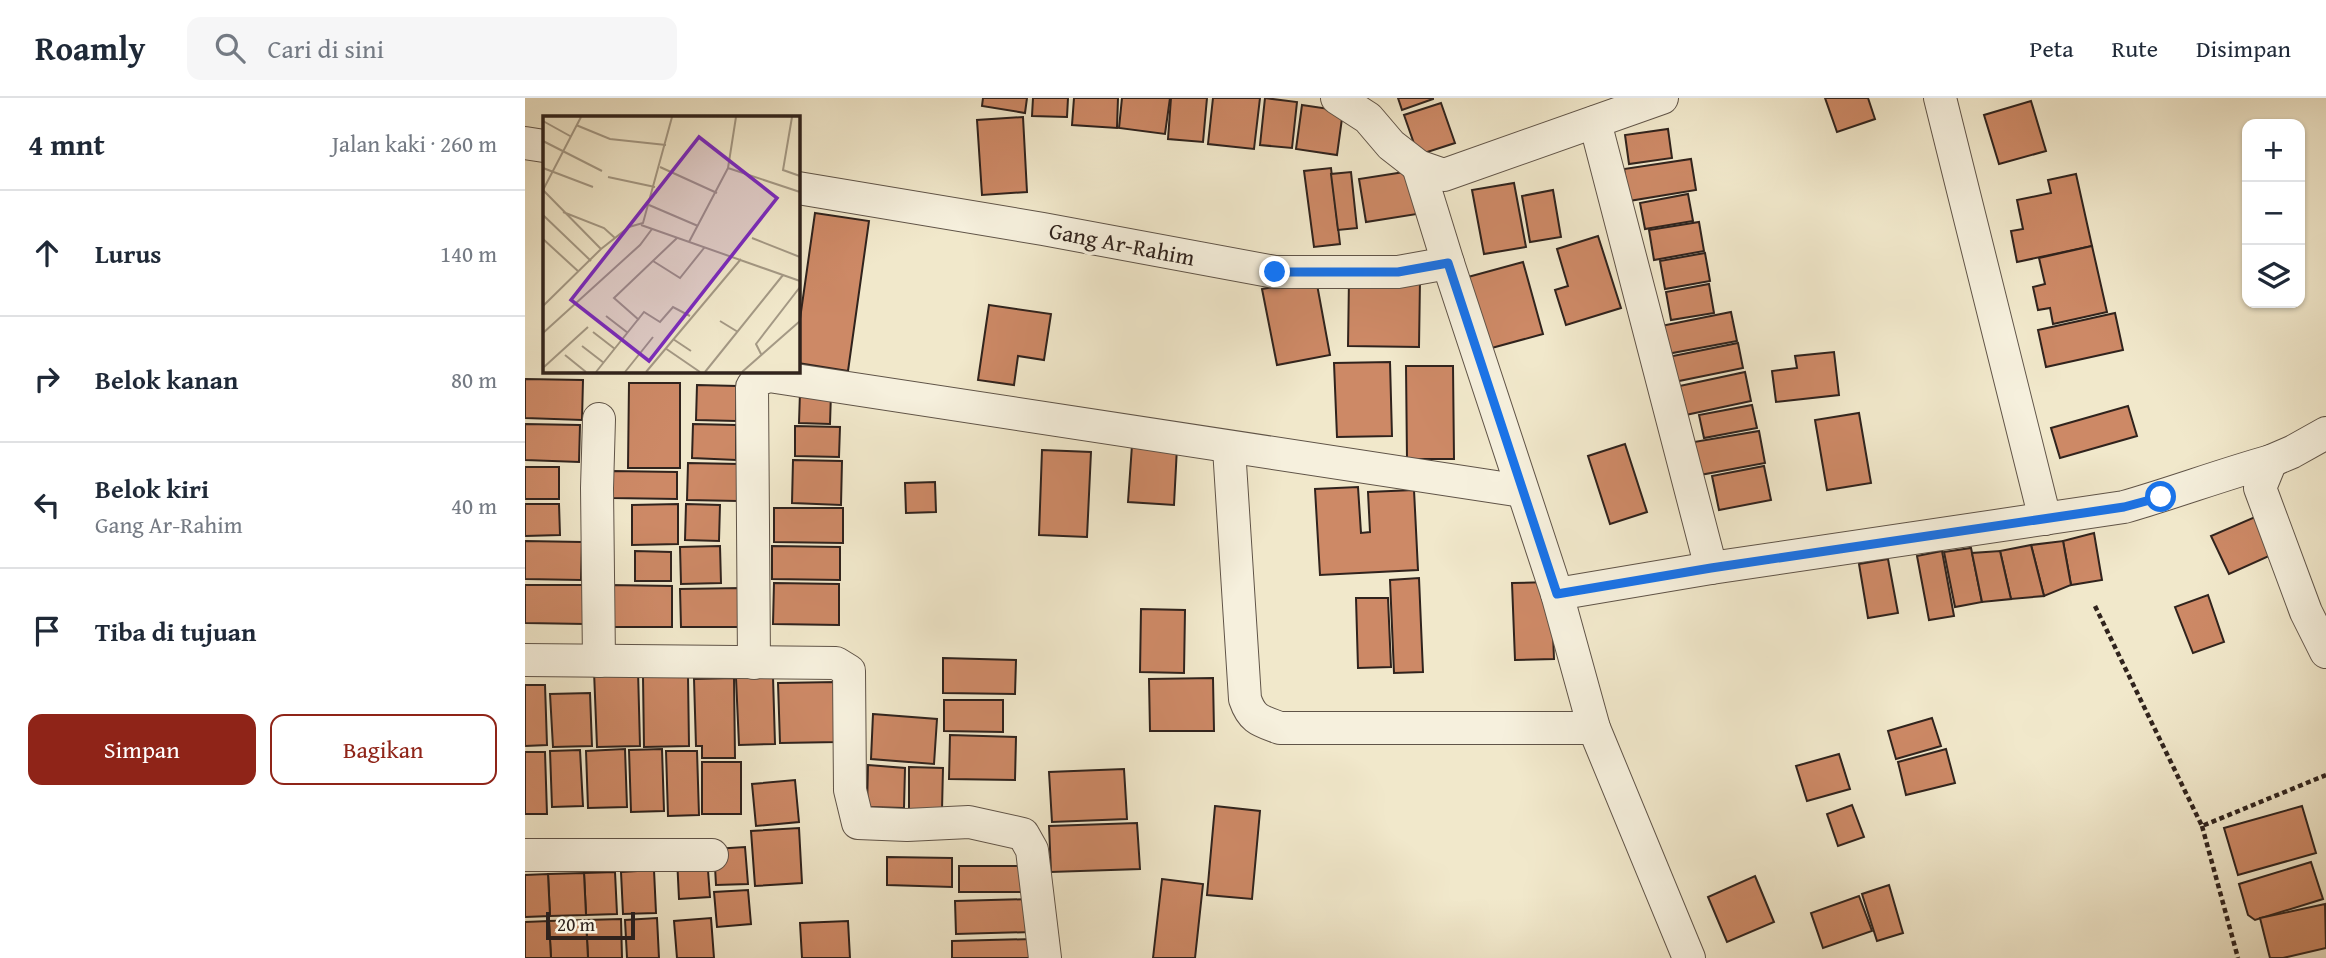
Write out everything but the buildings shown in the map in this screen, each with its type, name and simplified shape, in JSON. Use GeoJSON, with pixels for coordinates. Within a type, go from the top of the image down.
{"type":"FeatureCollection","features":[{"type":"Feature","properties":{"kind":"street"},"geometry":{"type":"LineString","coordinates":[[1337,98],[1368,118],[1391,145],[1418,166],[1444,175],[1662,98]]}},
{"type":"Feature","properties":{"kind":"street"},"geometry":{"type":"LineString","coordinates":[[1940,98],[2045,519]]}},
{"type":"Feature","properties":{"kind":"street"},"geometry":{"type":"LineString","coordinates":[[1595,122],[1711,568]]}},
{"type":"Feature","properties":{"kind":"street"},"geometry":{"type":"LineString","coordinates":[[525,143],[543,146]]}},
{"type":"Feature","properties":{"kind":"street"},"geometry":{"type":"LineString","coordinates":[[1418,166],[1557,594],[1594,728],[1689,958]]}},
{"type":"Feature","properties":{"kind":"street","name":"Gang Ar-Rahim"},"geometry":{"type":"LineString","coordinates":[[800,188],[1043,229],[1275,272],[1398,272],[1448,263]]}},
{"type":"Feature","properties":{"kind":"street"},"geometry":{"type":"LineString","coordinates":[[754,663],[752,387],[757,380],[769,376],[1522,491]]}},
{"type":"Feature","properties":{"kind":"street"},"geometry":{"type":"LineString","coordinates":[[599,419],[599,661]]}},
{"type":"Feature","properties":{"kind":"street"},"geometry":{"type":"LineString","coordinates":[[1557,594],[1711,568],[2124,507],[2270,461],[2293,452],[2326,433]]}},
{"type":"Feature","properties":{"kind":"street"},"geometry":{"type":"LineString","coordinates":[[1229,448],[1245,699],[1249,713],[1260,721],[1280,728],[1594,728]]}},
{"type":"Feature","properties":{"kind":"street"},"geometry":{"type":"LineString","coordinates":[[2270,461],[2260,488],[2306,612],[2326,652]]}},
{"type":"Feature","properties":{"kind":"street"},"geometry":{"type":"LineString","coordinates":[[525,660],[836,663],[849,671],[850,790],[857,823],[907,825],[969,822],[1023,834],[1033,850],[1045,958]]}},
{"type":"Feature","properties":{"kind":"street"},"geometry":{"type":"LineString","coordinates":[[525,855],[712,855]]}},
{"type":"Feature","properties":{"kind":"path"},"geometry":{"type":"LineString","coordinates":[[2095,606],[2203,827],[2238,958]]}},
{"type":"Feature","properties":{"kind":"path"},"geometry":{"type":"LineString","coordinates":[[2203,827],[2326,775]]}},
{"type":"Feature","properties":{"kind":"route"},"geometry":{"type":"LineString","coordinates":[[1275,272],[1398,272],[1448,263],[1557,594],[1711,568],[2124,507],[2161,497]]}}]}
